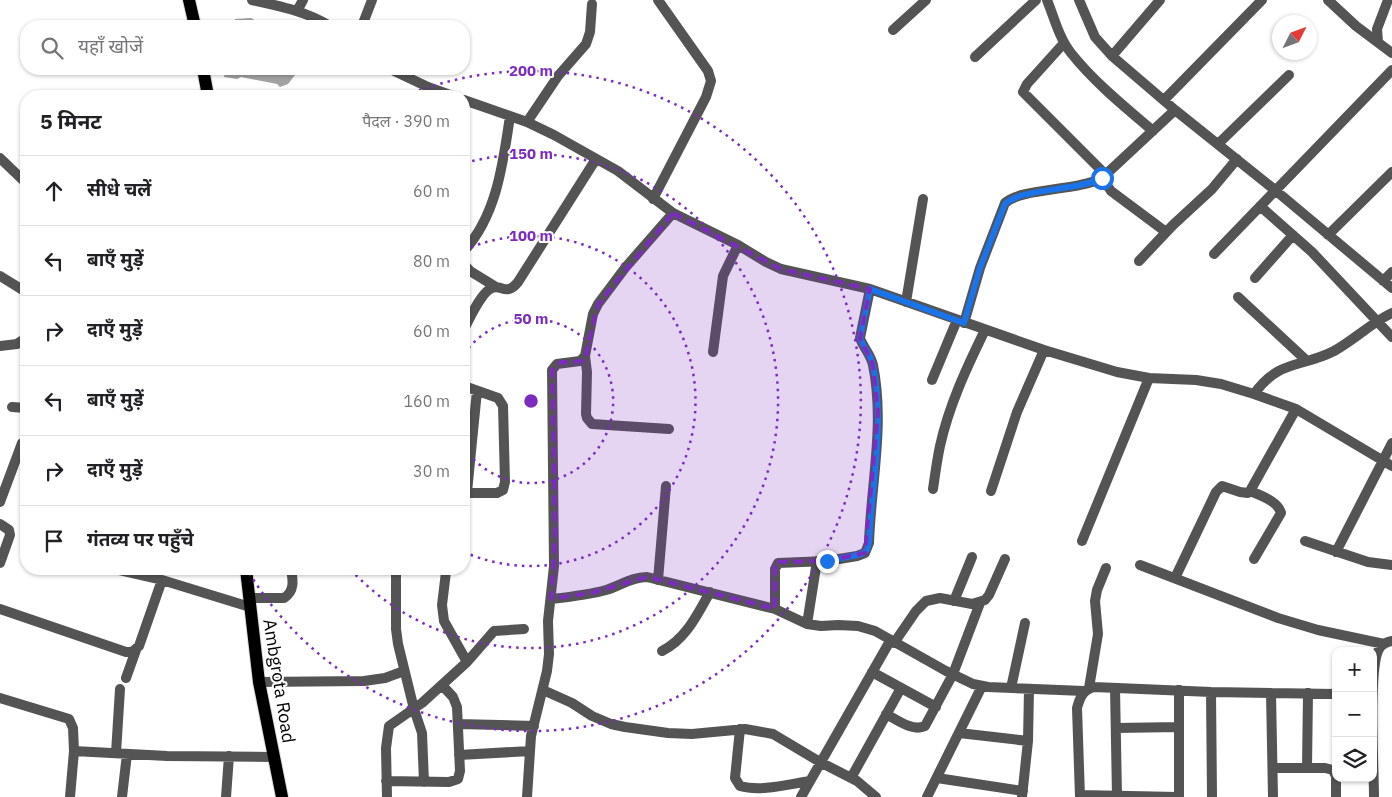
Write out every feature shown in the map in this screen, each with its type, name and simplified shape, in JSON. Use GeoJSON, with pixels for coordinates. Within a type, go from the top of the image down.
{"type":"FeatureCollection","features":[{"type":"Feature","properties":{"kind":"main road"},"geometry":{"type":"LineString","coordinates":[[191,1],[194,20]]}},
{"type":"Feature","properties":{"kind":"main road"},"geometry":{"type":"LineString","coordinates":[[204,75],[207,90]]}},
{"type":"Feature","properties":{"kind":"main road","name":"Ambgrota Road"},"geometry":{"type":"LineString","coordinates":[[247,575],[259,682],[282,797]]}},
{"type":"Feature","properties":{"kind":"street"},"geometry":{"type":"LineString","coordinates":[[252,0],[297,11],[319,20]]}},
{"type":"Feature","properties":{"kind":"street"},"geometry":{"type":"LineString","coordinates":[[297,11],[303,0]]}},
{"type":"Feature","properties":{"kind":"street"},"geometry":{"type":"LineString","coordinates":[[364,20],[372,0]]}},
{"type":"Feature","properties":{"kind":"street"},"geometry":{"type":"LineString","coordinates":[[653,199],[706,97],[711,81],[708,70],[658,0]]}},
{"type":"Feature","properties":{"kind":"street"},"geometry":{"type":"LineString","coordinates":[[893,30],[926,0]]}},
{"type":"Feature","properties":{"kind":"street"},"geometry":{"type":"LineString","coordinates":[[975,57],[1036,0]]}},
{"type":"Feature","properties":{"kind":"street"},"geometry":{"type":"LineString","coordinates":[[1047,0],[1064,43],[1071,53],[1092,76],[1152,131]]}},
{"type":"Feature","properties":{"kind":"street"},"geometry":{"type":"LineString","coordinates":[[1079,0],[1095,37],[1112,56],[1392,288]]}},
{"type":"Feature","properties":{"kind":"street"},"geometry":{"type":"LineString","coordinates":[[1112,56],[1160,0]]}},
{"type":"Feature","properties":{"kind":"street"},"geometry":{"type":"LineString","coordinates":[[1164,100],[1262,0]]}},
{"type":"Feature","properties":{"kind":"street"},"geometry":{"type":"LineString","coordinates":[[1328,0],[1356,26],[1392,53]]}},
{"type":"Feature","properties":{"kind":"street"},"geometry":{"type":"LineString","coordinates":[[1378,42],[1377,29],[1388,0]]}},
{"type":"Feature","properties":{"kind":"street"},"geometry":{"type":"LineString","coordinates":[[527,122],[558,76],[586,44],[590,32],[592,4]]}},
{"type":"Feature","properties":{"kind":"street"},"geometry":{"type":"LineString","coordinates":[[1064,43],[1027,84],[1023,92],[1104,177],[1111,191],[1166,232]]}},
{"type":"Feature","properties":{"kind":"street"},"geometry":{"type":"LineString","coordinates":[[1214,254],[1392,70]]}},
{"type":"Feature","properties":{"kind":"street"},"geometry":{"type":"LineString","coordinates":[[401,75],[429,90]]}},
{"type":"Feature","properties":{"kind":"street"},"geometry":{"type":"LineString","coordinates":[[1218,144],[1289,75]]}},
{"type":"Feature","properties":{"kind":"street"},"geometry":{"type":"LineString","coordinates":[[470,102],[527,122],[554,135],[618,171],[673,213],[782,269],[870,289],[960,322],[1117,372],[1150,378],[1196,380],[1221,384],[1254,394],[1296,409],[1388,463]]}},
{"type":"Feature","properties":{"kind":"street"},"geometry":{"type":"LineString","coordinates":[[932,380],[960,322],[1008,200],[1023,195],[1093,183],[1104,177],[1175,110]]}},
{"type":"Feature","properties":{"kind":"street"},"geometry":{"type":"LineString","coordinates":[[470,242],[481,226],[494,197],[503,164],[510,116]]}},
{"type":"Feature","properties":{"kind":"street"},"geometry":{"type":"LineString","coordinates":[[0,158],[20,177]]}},
{"type":"Feature","properties":{"kind":"street"},"geometry":{"type":"LineString","coordinates":[[1140,261],[1166,232],[1212,189],[1237,159]]}},
{"type":"Feature","properties":{"kind":"street"},"geometry":{"type":"LineString","coordinates":[[470,271],[496,287],[505,290],[518,282],[596,160]]}},
{"type":"Feature","properties":{"kind":"street"},"geometry":{"type":"LineString","coordinates":[[1328,235],[1392,172]]}},
{"type":"Feature","properties":{"kind":"street"},"geometry":{"type":"LineString","coordinates":[[906,302],[923,199]]}},
{"type":"Feature","properties":{"kind":"street"},"geometry":{"type":"LineString","coordinates":[[1260,206],[1324,264],[1392,337]]}},
{"type":"Feature","properties":{"kind":"street"},"geometry":{"type":"LineString","coordinates":[[669,429],[592,424],[586,414],[587,372],[585,356],[593,314],[598,304],[625,268],[673,213]]}},
{"type":"Feature","properties":{"kind":"street"},"geometry":{"type":"LineString","coordinates":[[1255,278],[1293,235]]}},
{"type":"Feature","properties":{"kind":"street"},"geometry":{"type":"LineString","coordinates":[[713,352],[723,276],[738,245]]}},
{"type":"Feature","properties":{"kind":"street"},"geometry":{"type":"LineString","coordinates":[[1383,281],[1392,272]]}},
{"type":"Feature","properties":{"kind":"street"},"geometry":{"type":"LineString","coordinates":[[0,276],[20,288]]}},
{"type":"Feature","properties":{"kind":"street"},"geometry":{"type":"LineString","coordinates":[[470,319],[485,294],[496,287]]}},
{"type":"Feature","properties":{"kind":"street"},"geometry":{"type":"LineString","coordinates":[[775,609],[776,565],[783,562],[817,561],[862,554],[867,550],[878,413],[873,364],[860,338],[870,289]]}},
{"type":"Feature","properties":{"kind":"street"},"geometry":{"type":"LineString","coordinates":[[1238,297],[1306,361]]}},
{"type":"Feature","properties":{"kind":"street"},"geometry":{"type":"LineString","coordinates":[[1254,394],[1262,382],[1272,373],[1333,351],[1392,313]]}},
{"type":"Feature","properties":{"kind":"street"},"geometry":{"type":"LineString","coordinates":[[933,489],[940,445],[956,394],[966,368],[985,330]]}},
{"type":"Feature","properties":{"kind":"street"},"geometry":{"type":"LineString","coordinates":[[0,346],[20,342]]}},
{"type":"Feature","properties":{"kind":"street"},"geometry":{"type":"LineString","coordinates":[[991,491],[1016,412],[1044,350]]}},
{"type":"Feature","properties":{"kind":"street"},"geometry":{"type":"LineString","coordinates":[[527,797],[530,751],[549,654],[548,621],[554,566],[555,534],[552,370],[557,364],[580,361],[585,356]]}},
{"type":"Feature","properties":{"kind":"street"},"geometry":{"type":"LineString","coordinates":[[1082,541],[1150,378]]}},
{"type":"Feature","properties":{"kind":"street"},"geometry":{"type":"LineString","coordinates":[[470,388],[498,398],[503,406],[505,482],[503,490],[497,494],[470,493]]}},
{"type":"Feature","properties":{"kind":"street"},"geometry":{"type":"LineString","coordinates":[[470,450],[477,391]]}},
{"type":"Feature","properties":{"kind":"street"},"geometry":{"type":"LineString","coordinates":[[12,407],[20,408]]}},
{"type":"Feature","properties":{"kind":"street"},"geometry":{"type":"LineString","coordinates":[[1250,491],[1296,409]]}},
{"type":"Feature","properties":{"kind":"street"},"geometry":{"type":"LineString","coordinates":[[1336,552],[1362,500],[1388,463],[1392,444]]}},
{"type":"Feature","properties":{"kind":"street"},"geometry":{"type":"LineString","coordinates":[[0,502],[20,448]]}},
{"type":"Feature","properties":{"kind":"street"},"geometry":{"type":"LineString","coordinates":[[658,580],[666,486]]}},
{"type":"Feature","properties":{"kind":"street"},"geometry":{"type":"LineString","coordinates":[[1175,578],[1207,508],[1219,488],[1226,486],[1240,492],[1250,491],[1275,503],[1281,510],[1254,559]]}},
{"type":"Feature","properties":{"kind":"street"},"geometry":{"type":"LineString","coordinates":[[0,524],[9,530],[10,535],[0,563]]}},
{"type":"Feature","properties":{"kind":"street"},"geometry":{"type":"LineString","coordinates":[[1305,541],[1368,562],[1392,564]]}},
{"type":"Feature","properties":{"kind":"street"},"geometry":{"type":"LineString","coordinates":[[954,601],[972,557]]}},
{"type":"Feature","properties":{"kind":"street"},"geometry":{"type":"LineString","coordinates":[[801,797],[872,672],[916,611],[926,601],[940,598],[972,604],[980,603],[989,595],[1005,559]]}},
{"type":"Feature","properties":{"kind":"street"},"geometry":{"type":"LineString","coordinates":[[807,624],[817,561]]}},
{"type":"Feature","properties":{"kind":"street"},"geometry":{"type":"LineString","coordinates":[[1140,565],[1278,618],[1318,630],[1388,642]]}},
{"type":"Feature","properties":{"kind":"street"},"geometry":{"type":"LineString","coordinates":[[1106,568],[1097,590],[1095,601],[1098,634],[1086,690],[1080,697],[1077,708],[1080,796],[1179,797],[1179,690]]}},
{"type":"Feature","properties":{"kind":"street"},"geometry":{"type":"LineString","coordinates":[[140,575],[250,603],[288,596],[292,588],[291,575]]}},
{"type":"Feature","properties":{"kind":"street"},"geometry":{"type":"LineString","coordinates":[[396,575],[396,629],[404,671],[422,733],[424,782]]}},
{"type":"Feature","properties":{"kind":"street"},"geometry":{"type":"LineString","coordinates":[[446,575],[442,605],[444,621],[467,662]]}},
{"type":"Feature","properties":{"kind":"street"},"geometry":{"type":"LineString","coordinates":[[551,599],[607,590],[638,577],[647,577],[775,609],[807,624],[858,626],[875,631],[892,642],[973,684],[982,686],[1029,689],[1086,690],[1115,688],[1332,694]]}},
{"type":"Feature","properties":{"kind":"street"},"geometry":{"type":"LineString","coordinates":[[126,678],[162,580]]}},
{"type":"Feature","properties":{"kind":"street"},"geometry":{"type":"LineString","coordinates":[[662,651],[672,646],[684,635],[710,592]]}},
{"type":"Feature","properties":{"kind":"street"},"geometry":{"type":"LineString","coordinates":[[886,714],[914,727],[922,728],[927,724],[954,674],[980,603]]}},
{"type":"Feature","properties":{"kind":"street"},"geometry":{"type":"LineString","coordinates":[[0,609],[126,652],[136,650]]}},
{"type":"Feature","properties":{"kind":"street"},"geometry":{"type":"LineString","coordinates":[[1011,688],[1025,623]]}},
{"type":"Feature","properties":{"kind":"street"},"geometry":{"type":"LineString","coordinates":[[387,797],[386,748],[390,726],[414,709],[442,685],[467,662],[494,631],[524,629]]}},
{"type":"Feature","properties":{"kind":"street"},"geometry":{"type":"LineString","coordinates":[[1374,797],[1373,677],[1379,648],[1388,642]]}},
{"type":"Feature","properties":{"kind":"street"},"geometry":{"type":"LineString","coordinates":[[259,682],[364,681],[385,678],[404,671]]}},
{"type":"Feature","properties":{"kind":"street"},"geometry":{"type":"LineString","coordinates":[[872,672],[936,707]]}},
{"type":"Feature","properties":{"kind":"street"},"geometry":{"type":"LineString","coordinates":[[386,781],[449,782],[458,779],[460,771],[457,707],[455,700],[442,685]]}},
{"type":"Feature","properties":{"kind":"street"},"geometry":{"type":"LineString","coordinates":[[927,797],[982,686]]}},
{"type":"Feature","properties":{"kind":"street"},"geometry":{"type":"LineString","coordinates":[[851,778],[901,688]]}},
{"type":"Feature","properties":{"kind":"street"},"geometry":{"type":"LineString","coordinates":[[1115,688],[1117,796]]}},
{"type":"Feature","properties":{"kind":"street"},"geometry":{"type":"LineString","coordinates":[[116,753],[120,689]]}},
{"type":"Feature","properties":{"kind":"street"},"geometry":{"type":"LineString","coordinates":[[937,778],[1023,794],[1028,741],[1029,689]]}},
{"type":"Feature","properties":{"kind":"street"},"geometry":{"type":"LineString","coordinates":[[543,690],[572,703],[592,716],[625,728],[692,734],[740,729],[773,734],[863,785],[876,797]]}},
{"type":"Feature","properties":{"kind":"street"},"geometry":{"type":"LineString","coordinates":[[1211,692],[1212,797]]}},
{"type":"Feature","properties":{"kind":"street"},"geometry":{"type":"LineString","coordinates":[[1271,693],[1273,797]]}},
{"type":"Feature","properties":{"kind":"street"},"geometry":{"type":"LineString","coordinates":[[1307,768],[1308,693]]}},
{"type":"Feature","properties":{"kind":"street"},"geometry":{"type":"LineString","coordinates":[[0,698],[69,719],[73,728],[74,751],[70,797]]}},
{"type":"Feature","properties":{"kind":"street"},"geometry":{"type":"LineString","coordinates":[[458,724],[534,726]]}},
{"type":"Feature","properties":{"kind":"street"},"geometry":{"type":"LineString","coordinates":[[1116,728],[1179,727]]}},
{"type":"Feature","properties":{"kind":"street"},"geometry":{"type":"LineString","coordinates":[[740,729],[734,778],[740,786],[745,788],[775,787],[810,781]]}},
{"type":"Feature","properties":{"kind":"street"},"geometry":{"type":"LineString","coordinates":[[959,733],[1028,741]]}},
{"type":"Feature","properties":{"kind":"street"},"geometry":{"type":"LineString","coordinates":[[74,751],[274,757]]}},
{"type":"Feature","properties":{"kind":"street"},"geometry":{"type":"LineString","coordinates":[[459,755],[530,751]]}},
{"type":"Feature","properties":{"kind":"street"},"geometry":{"type":"LineString","coordinates":[[122,797],[127,754]]}},
{"type":"Feature","properties":{"kind":"street"},"geometry":{"type":"LineString","coordinates":[[226,797],[229,756]]}},
{"type":"Feature","properties":{"kind":"street"},"geometry":{"type":"LineString","coordinates":[[1273,768],[1325,768],[1333,770],[1336,776],[1336,797]]}},
{"type":"Feature","properties":{"kind":"highlighted area"},"geometry":{"type":"Polygon","coordinates":[[[673,213],[781,269],[870,289],[860,338],[873,364],[878,413],[865,553],[827,561],[775,562],[775,609],[647,577],[592,593],[551,599],[555,534],[552,370],[561,362],[584,361],[598,304],[673,213]]]}},
{"type":"Feature","properties":{"kind":"shaded area"},"geometry":{"type":"Polygon","coordinates":[[[251,18],[254,20],[235,20],[251,18]]]}},
{"type":"Feature","properties":{"kind":"shaded area"},"geometry":{"type":"Polygon","coordinates":[[[224,75],[295,75],[288,84],[280,87],[277,84],[241,77],[237,79],[224,77],[224,75]]]}},
{"type":"Feature","properties":{"kind":"route"},"geometry":{"type":"LineString","coordinates":[[827,561],[865,553],[869,543],[878,413],[873,364],[860,338],[870,289],[964,323],[990,240],[1008,200],[1023,195],[1081,186],[1102,178]]}}]}
